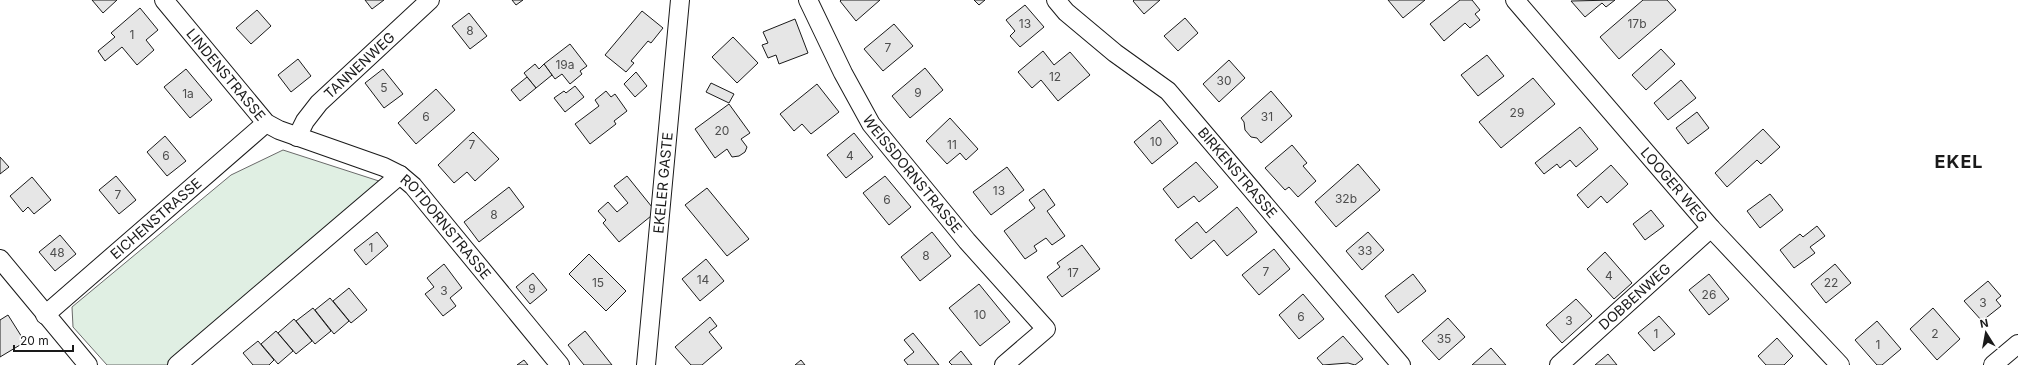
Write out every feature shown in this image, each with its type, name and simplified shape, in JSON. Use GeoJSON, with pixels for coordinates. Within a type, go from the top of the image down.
{"type":"FeatureCollection","features":[{"type":"Feature","properties":{"kind":"street","name":"LINDENSTRASSE"},"geometry":{"type":"LineString","coordinates":[[164,0],[266,123],[297,137]]}},
{"type":"Feature","properties":{"kind":"street","name":"TANNENWEG"},"geometry":{"type":"LineString","coordinates":[[297,137],[305,120],[319,103],[430,0]]}},
{"type":"Feature","properties":{"kind":"street","name":"EKELER GASTE"},"geometry":{"type":"LineString","coordinates":[[646,365],[680,0]]}},
{"type":"Feature","properties":{"kind":"street","name":"WEISSDORNSTRASSE"},"geometry":{"type":"LineString","coordinates":[[808,0],[843,73],[871,124],[966,241],[1046,329],[1004,365]]}},
{"type":"Feature","properties":{"kind":"street","name":"BIRKENSTRASSE"},"geometry":{"type":"LineString","coordinates":[[1056,0],[1066,12],[1116,53],[1168,91],[1401,365]]}},
{"type":"Feature","properties":{"kind":"street","name":"LOOGER WEG"},"geometry":{"type":"LineString","coordinates":[[1515,0],[1711,228],[1840,365]]}},
{"type":"Feature","properties":{"kind":"street","name":"EICHENSTRASSE"},"geometry":{"type":"LineString","coordinates":[[45,314],[266,123]]}},
{"type":"Feature","properties":{"kind":"street","name":"ROTDORNSTRASSE"},"geometry":{"type":"LineString","coordinates":[[297,137],[384,167],[400,175],[413,186],[560,365]]}},
{"type":"Feature","properties":{"kind":"street"},"geometry":{"type":"LineString","coordinates":[[177,365],[400,175]]}},
{"type":"Feature","properties":{"kind":"street","name":"DOBBENWEG"},"geometry":{"type":"LineString","coordinates":[[1558,365],[1711,228]]}},
{"type":"Feature","properties":{"kind":"street"},"geometry":{"type":"LineString","coordinates":[[0,259],[88,365]]}},
{"type":"Feature","properties":{"kind":"street"},"geometry":{"type":"LineString","coordinates":[[1993,365],[2018,344]]}},
{"type":"Feature","properties":{"kind":"green space"},"geometry":{"type":"Polygon","coordinates":[[[283,150],[382,182],[167,365],[107,365],[73,327],[72,307],[231,175],[283,150]]]}},
{"type":"Feature","properties":{"kind":"building"},"geometry":{"type":"Polygon","coordinates":[[[92,0],[117,0],[103,13],[92,0]]]}},
{"type":"Feature","properties":{"kind":"building"},"geometry":{"type":"Polygon","coordinates":[[[365,0],[384,0],[372,9],[365,0]]]}},
{"type":"Feature","properties":{"kind":"building"},"geometry":{"type":"Polygon","coordinates":[[[512,0],[523,0],[516,5],[512,0]]]}},
{"type":"Feature","properties":{"kind":"building"},"geometry":{"type":"Polygon","coordinates":[[[880,0],[856,21],[840,1],[880,0]]]}},
{"type":"Feature","properties":{"kind":"building"},"geometry":{"type":"Polygon","coordinates":[[[974,0],[985,0],[979,5],[974,0]]]}},
{"type":"Feature","properties":{"kind":"building"},"geometry":{"type":"Polygon","coordinates":[[[1160,0],[1144,14],[1133,1],[1160,0]]]}},
{"type":"Feature","properties":{"kind":"building"},"geometry":{"type":"Polygon","coordinates":[[[1388,0],[1425,0],[1403,18],[1388,0]]]}},
{"type":"Feature","properties":{"kind":"building"},"geometry":{"type":"Polygon","coordinates":[[[1460,0],[1472,0],[1480,10],[1475,14],[1480,20],[1470,28],[1465,23],[1444,41],[1430,24],[1460,0]]]}},
{"type":"Feature","properties":{"kind":"building"},"geometry":{"type":"Polygon","coordinates":[[[1615,0],[1606,7],[1602,3],[1585,17],[1571,1],[1615,0]]]}},
{"type":"Feature","properties":{"kind":"building"},"geometry":{"type":"Polygon","coordinates":[[[1643,0],[1667,0],[1676,10],[1619,59],[1600,37],[1643,0]]]}},
{"type":"Feature","properties":{"kind":"building"},"geometry":{"type":"Polygon","coordinates":[[[1025,5],[1044,27],[1020,47],[1010,36],[1015,31],[1006,20],[1025,5]]]}},
{"type":"Feature","properties":{"kind":"building"},"geometry":{"type":"Polygon","coordinates":[[[140,8],[158,30],[146,40],[154,50],[137,65],[122,47],[105,61],[98,51],[115,37],[111,33],[140,8]]]}},
{"type":"Feature","properties":{"kind":"building"},"geometry":{"type":"Polygon","coordinates":[[[257,10],[271,26],[251,44],[236,28],[257,10]]]}},
{"type":"Feature","properties":{"kind":"building"},"geometry":{"type":"Polygon","coordinates":[[[642,11],[663,28],[651,43],[648,41],[631,61],[634,63],[626,72],[605,55],[642,11]]]}},
{"type":"Feature","properties":{"kind":"building"},"geometry":{"type":"Polygon","coordinates":[[[469,13],[487,36],[470,49],[452,26],[469,13]]]}},
{"type":"Feature","properties":{"kind":"building"},"geometry":{"type":"Polygon","coordinates":[[[1185,18],[1198,33],[1178,51],[1164,36],[1185,18]]]}},
{"type":"Feature","properties":{"kind":"building"},"geometry":{"type":"Polygon","coordinates":[[[795,19],[808,53],[779,64],[776,55],[768,58],[762,45],[768,43],[763,32],[795,19]]]}},
{"type":"Feature","properties":{"kind":"building"},"geometry":{"type":"Polygon","coordinates":[[[894,24],[913,46],[883,71],[864,49],[894,24]]]}},
{"type":"Feature","properties":{"kind":"building"},"geometry":{"type":"Polygon","coordinates":[[[733,37],[758,63],[737,83],[712,57],[733,37]]]}},
{"type":"Feature","properties":{"kind":"building"},"geometry":{"type":"Polygon","coordinates":[[[570,44],[587,66],[580,71],[582,74],[570,84],[562,74],[555,79],[544,64],[570,44]]]}},
{"type":"Feature","properties":{"kind":"building"},"geometry":{"type":"Polygon","coordinates":[[[1661,49],[1675,64],[1646,90],[1632,75],[1661,49]]]}},
{"type":"Feature","properties":{"kind":"building"},"geometry":{"type":"Polygon","coordinates":[[[1043,51],[1054,65],[1070,52],[1090,75],[1058,101],[1041,80],[1032,88],[1018,72],[1043,51]]]}},
{"type":"Feature","properties":{"kind":"building"},"geometry":{"type":"Polygon","coordinates":[[[1487,55],[1504,76],[1478,96],[1461,75],[1487,55]]]}},
{"type":"Feature","properties":{"kind":"building"},"geometry":{"type":"Polygon","coordinates":[[[298,59],[311,76],[291,92],[278,75],[298,59]]]}},
{"type":"Feature","properties":{"kind":"building"},"geometry":{"type":"Polygon","coordinates":[[[1229,60],[1245,78],[1219,102],[1203,84],[1229,60]]]}},
{"type":"Feature","properties":{"kind":"building"},"geometry":{"type":"Polygon","coordinates":[[[535,64],[539,69],[544,64],[552,75],[536,88],[524,73],[535,64]]]}},
{"type":"Feature","properties":{"kind":"building"},"geometry":{"type":"Polygon","coordinates":[[[925,68],[943,90],[910,118],[892,96],[925,68]]]}},
{"type":"Feature","properties":{"kind":"building"},"geometry":{"type":"Polygon","coordinates":[[[186,69],[212,100],[190,118],[164,87],[186,69]]]}},
{"type":"Feature","properties":{"kind":"building"},"geometry":{"type":"Polygon","coordinates":[[[383,69],[403,94],[384,108],[365,83],[383,69]]]}},
{"type":"Feature","properties":{"kind":"building"},"geometry":{"type":"Polygon","coordinates":[[[636,72],[647,86],[635,97],[624,84],[636,72]]]}},
{"type":"Feature","properties":{"kind":"building"},"geometry":{"type":"Polygon","coordinates":[[[527,77],[536,88],[520,101],[511,90],[527,77]]]}},
{"type":"Feature","properties":{"kind":"building"},"geometry":{"type":"Polygon","coordinates":[[[1533,78],[1555,104],[1501,148],[1479,122],[1533,78]]]}},
{"type":"Feature","properties":{"kind":"building"},"geometry":{"type":"Polygon","coordinates":[[[1681,80],[1696,98],[1668,120],[1654,103],[1681,80]]]}},
{"type":"Feature","properties":{"kind":"building"},"geometry":{"type":"Polygon","coordinates":[[[711,83],[734,94],[729,103],[706,92],[711,83]]]}},
{"type":"Feature","properties":{"kind":"building"},"geometry":{"type":"Polygon","coordinates":[[[817,84],[839,112],[811,134],[802,124],[794,131],[780,114],[817,84]]]}},
{"type":"Feature","properties":{"kind":"building"},"geometry":{"type":"Polygon","coordinates":[[[575,86],[584,97],[565,112],[554,98],[564,91],[566,93],[575,86]]]}},
{"type":"Feature","properties":{"kind":"building"},"geometry":{"type":"Polygon","coordinates":[[[436,89],[455,110],[416,144],[398,123],[436,89]]]}},
{"type":"Feature","properties":{"kind":"building"},"geometry":{"type":"Polygon","coordinates":[[[606,91],[611,97],[615,94],[627,111],[614,121],[616,124],[590,144],[575,124],[599,106],[595,100],[606,91]]]}},
{"type":"Feature","properties":{"kind":"building"},"geometry":{"type":"Polygon","coordinates":[[[1271,91],[1292,116],[1261,143],[1257,138],[1251,137],[1245,130],[1244,122],[1241,118],[1271,91]]]}},
{"type":"Feature","properties":{"kind":"building"},"geometry":{"type":"Polygon","coordinates":[[[729,104],[750,133],[741,139],[747,147],[745,152],[739,156],[732,157],[727,149],[715,158],[695,129],[729,104]]]}},
{"type":"Feature","properties":{"kind":"building"},"geometry":{"type":"Polygon","coordinates":[[[1697,112],[1709,128],[1688,144],[1676,128],[1697,112]]]}},
{"type":"Feature","properties":{"kind":"building"},"geometry":{"type":"Polygon","coordinates":[[[950,118],[978,149],[966,160],[960,153],[947,164],[926,141],[950,118]]]}},
{"type":"Feature","properties":{"kind":"building"},"geometry":{"type":"Polygon","coordinates":[[[1160,120],[1178,143],[1152,164],[1134,142],[1160,120]]]}},
{"type":"Feature","properties":{"kind":"building"},"geometry":{"type":"Polygon","coordinates":[[[1580,127],[1598,149],[1576,167],[1570,160],[1560,168],[1557,164],[1544,174],[1535,163],[1580,127]]]}},
{"type":"Feature","properties":{"kind":"building"},"geometry":{"type":"Polygon","coordinates":[[[1763,129],[1780,147],[1761,164],[1757,160],[1727,187],[1715,173],[1763,129]]]}},
{"type":"Feature","properties":{"kind":"building"},"geometry":{"type":"Polygon","coordinates":[[[473,132],[499,159],[475,181],[467,172],[454,183],[438,165],[473,132]]]}},
{"type":"Feature","properties":{"kind":"building"},"geometry":{"type":"Polygon","coordinates":[[[854,133],[873,157],[846,178],[827,155],[854,133]]]}},
{"type":"Feature","properties":{"kind":"building"},"geometry":{"type":"Polygon","coordinates":[[[165,136],[186,161],[167,176],[147,152],[165,136]]]}},
{"type":"Feature","properties":{"kind":"building"},"geometry":{"type":"Polygon","coordinates":[[[1292,145],[1307,163],[1303,166],[1316,181],[1298,197],[1289,187],[1285,190],[1265,168],[1292,145]]]}},
{"type":"Feature","properties":{"kind":"building"},"geometry":{"type":"Polygon","coordinates":[[[0,157],[9,167],[0,174],[0,157]]]}},
{"type":"Feature","properties":{"kind":"building"},"geometry":{"type":"Polygon","coordinates":[[[1196,162],[1218,187],[1199,202],[1194,196],[1178,208],[1163,189],[1196,162]]]}},
{"type":"Feature","properties":{"kind":"building"},"geometry":{"type":"Polygon","coordinates":[[[1358,164],[1380,190],[1336,227],[1315,202],[1358,164]]]}},
{"type":"Feature","properties":{"kind":"building"},"geometry":{"type":"Polygon","coordinates":[[[1611,165],[1628,184],[1607,203],[1601,196],[1588,208],[1577,195],[1611,165]]]}},
{"type":"Feature","properties":{"kind":"building"},"geometry":{"type":"Polygon","coordinates":[[[1007,167],[1024,190],[991,215],[973,192],[1007,167]]]}},
{"type":"Feature","properties":{"kind":"building"},"geometry":{"type":"Polygon","coordinates":[[[116,176],[136,200],[119,214],[99,190],[116,176]]]}},
{"type":"Feature","properties":{"kind":"building"},"geometry":{"type":"Polygon","coordinates":[[[627,176],[656,212],[619,242],[603,223],[606,220],[598,211],[608,202],[617,212],[628,203],[614,186],[627,176]]]}},
{"type":"Feature","properties":{"kind":"building"},"geometry":{"type":"Polygon","coordinates":[[[885,176],[911,207],[889,225],[863,193],[885,176]]]}},
{"type":"Feature","properties":{"kind":"building"},"geometry":{"type":"Polygon","coordinates":[[[32,177],[51,200],[34,214],[28,207],[23,212],[10,196],[32,177]]]}},
{"type":"Feature","properties":{"kind":"building"},"geometry":{"type":"Polygon","coordinates":[[[509,187],[524,207],[479,242],[464,222],[509,187]]]}},
{"type":"Feature","properties":{"kind":"building"},"geometry":{"type":"Polygon","coordinates":[[[707,188],[749,239],[727,256],[685,205],[707,188]]]}},
{"type":"Feature","properties":{"kind":"building"},"geometry":{"type":"Polygon","coordinates":[[[1044,189],[1055,205],[1047,211],[1065,236],[1052,245],[1046,238],[1034,246],[1037,251],[1025,259],[1004,231],[1035,208],[1029,200],[1044,189]]]}},
{"type":"Feature","properties":{"kind":"building"},"geometry":{"type":"Polygon","coordinates":[[[1770,194],[1783,210],[1760,228],[1747,211],[1770,194]]]}},
{"type":"Feature","properties":{"kind":"building"},"geometry":{"type":"Polygon","coordinates":[[[1237,207],[1257,232],[1227,256],[1214,240],[1191,259],[1175,240],[1197,222],[1206,233],[1237,207]]]}},
{"type":"Feature","properties":{"kind":"building"},"geometry":{"type":"Polygon","coordinates":[[[1651,210],[1664,226],[1645,240],[1633,224],[1651,210]]]}},
{"type":"Feature","properties":{"kind":"building"},"geometry":{"type":"Polygon","coordinates":[[[1817,226],[1825,236],[1810,247],[1815,253],[1794,268],[1780,250],[1800,234],[1803,237],[1817,226]]]}},
{"type":"Feature","properties":{"kind":"building"},"geometry":{"type":"Polygon","coordinates":[[[377,232],[388,246],[366,265],[354,250],[377,232]]]}},
{"type":"Feature","properties":{"kind":"building"},"geometry":{"type":"Polygon","coordinates":[[[932,232],[951,256],[920,281],[901,257],[932,232]]]}},
{"type":"Feature","properties":{"kind":"building"},"geometry":{"type":"Polygon","coordinates":[[[1368,232],[1384,250],[1362,270],[1346,251],[1368,232]]]}},
{"type":"Feature","properties":{"kind":"building"},"geometry":{"type":"Polygon","coordinates":[[[60,235],[76,254],[55,271],[39,252],[60,235]]]}},
{"type":"Feature","properties":{"kind":"building"},"geometry":{"type":"Polygon","coordinates":[[[1082,245],[1100,269],[1062,297],[1047,277],[1060,267],[1057,263],[1082,245]]]}},
{"type":"Feature","properties":{"kind":"building"},"geometry":{"type":"Polygon","coordinates":[[[1274,249],[1290,269],[1259,295],[1242,275],[1274,249]]]}},
{"type":"Feature","properties":{"kind":"building"},"geometry":{"type":"Polygon","coordinates":[[[1605,252],[1632,283],[1614,299],[1587,269],[1605,252]]]}},
{"type":"Feature","properties":{"kind":"building"},"geometry":{"type":"Polygon","coordinates":[[[589,254],[626,291],[606,311],[569,274],[589,254]]]}},
{"type":"Feature","properties":{"kind":"building"},"geometry":{"type":"Polygon","coordinates":[[[706,259],[724,281],[700,301],[682,279],[706,259]]]}},
{"type":"Feature","properties":{"kind":"building"},"geometry":{"type":"Polygon","coordinates":[[[444,264],[462,288],[450,298],[456,306],[443,316],[425,294],[434,287],[427,278],[444,264]]]}},
{"type":"Feature","properties":{"kind":"building"},"geometry":{"type":"Polygon","coordinates":[[[1835,264],[1851,283],[1826,303],[1811,284],[1835,264]]]}},
{"type":"Feature","properties":{"kind":"building"},"geometry":{"type":"Polygon","coordinates":[[[533,273],[547,290],[530,304],[516,287],[533,273]]]}},
{"type":"Feature","properties":{"kind":"building"},"geometry":{"type":"Polygon","coordinates":[[[1413,274],[1426,291],[1398,313],[1385,296],[1413,274]]]}},
{"type":"Feature","properties":{"kind":"building"},"geometry":{"type":"Polygon","coordinates":[[[1709,274],[1729,299],[1709,315],[1689,290],[1709,274]]]}},
{"type":"Feature","properties":{"kind":"building"},"geometry":{"type":"Polygon","coordinates":[[[1988,281],[2001,296],[1996,300],[2001,306],[1982,321],[1964,301],[1988,281]]]}},
{"type":"Feature","properties":{"kind":"building"},"geometry":{"type":"Polygon","coordinates":[[[979,284],[1010,322],[980,346],[949,308],[979,284]]]}},
{"type":"Feature","properties":{"kind":"building"},"geometry":{"type":"Polygon","coordinates":[[[349,288],[367,310],[351,323],[333,301],[349,288]]]}},
{"type":"Feature","properties":{"kind":"building"},"geometry":{"type":"Polygon","coordinates":[[[1303,294],[1324,319],[1299,339],[1279,315],[1303,294]]]}},
{"type":"Feature","properties":{"kind":"building"},"geometry":{"type":"Polygon","coordinates":[[[330,298],[349,321],[334,334],[315,310],[330,298]]]}},
{"type":"Feature","properties":{"kind":"building"},"geometry":{"type":"Polygon","coordinates":[[[1576,299],[1592,316],[1562,343],[1546,325],[1576,299]]]}},
{"type":"Feature","properties":{"kind":"building"},"geometry":{"type":"Polygon","coordinates":[[[313,308],[331,331],[315,344],[296,321],[313,308]]]}},
{"type":"Feature","properties":{"kind":"building"},"geometry":{"type":"Polygon","coordinates":[[[1933,308],[1960,339],[1937,360],[1910,329],[1933,308]]]}},
{"type":"Feature","properties":{"kind":"building"},"geometry":{"type":"Polygon","coordinates":[[[8,315],[25,342],[0,357],[0,320],[8,315]]]}},
{"type":"Feature","properties":{"kind":"building"},"geometry":{"type":"Polygon","coordinates":[[[1659,316],[1675,334],[1654,351],[1638,333],[1659,316]]]}},
{"type":"Feature","properties":{"kind":"building"},"geometry":{"type":"Polygon","coordinates":[[[710,317],[717,326],[709,332],[722,348],[702,365],[691,365],[675,347],[710,317]]]}},
{"type":"Feature","properties":{"kind":"building"},"geometry":{"type":"Polygon","coordinates":[[[1448,318],[1465,337],[1439,360],[1422,341],[1448,318]]]}},
{"type":"Feature","properties":{"kind":"building"},"geometry":{"type":"Polygon","coordinates":[[[294,319],[312,341],[296,354],[278,333],[294,319]]]}},
{"type":"Feature","properties":{"kind":"building"},"geometry":{"type":"Polygon","coordinates":[[[1877,321],[1901,349],[1882,365],[1877,365],[1855,340],[1877,321]]]}},
{"type":"Feature","properties":{"kind":"building"},"geometry":{"type":"Polygon","coordinates":[[[276,331],[293,351],[278,364],[261,344],[276,331]]]}},
{"type":"Feature","properties":{"kind":"building"},"geometry":{"type":"Polygon","coordinates":[[[585,331],[612,365],[584,365],[568,345],[585,331]]]}},
{"type":"Feature","properties":{"kind":"building"},"geometry":{"type":"Polygon","coordinates":[[[913,333],[939,365],[908,365],[904,360],[914,352],[904,340],[913,333]]]}},
{"type":"Feature","properties":{"kind":"building"},"geometry":{"type":"Polygon","coordinates":[[[1343,336],[1363,359],[1355,365],[1348,363],[1323,365],[1317,358],[1343,336]]]}},
{"type":"Feature","properties":{"kind":"building"},"geometry":{"type":"Polygon","coordinates":[[[1777,338],[1793,356],[1784,365],[1766,365],[1758,356],[1777,338]]]}},
{"type":"Feature","properties":{"kind":"building"},"geometry":{"type":"Polygon","coordinates":[[[258,341],[274,360],[269,365],[253,365],[243,353],[258,341]]]}},
{"type":"Feature","properties":{"kind":"building"},"geometry":{"type":"Polygon","coordinates":[[[1491,348],[1506,365],[1472,365],[1491,348]]]}},
{"type":"Feature","properties":{"kind":"building"},"geometry":{"type":"Polygon","coordinates":[[[961,351],[972,365],[952,365],[949,362],[961,351]]]}},
{"type":"Feature","properties":{"kind":"building"},"geometry":{"type":"Polygon","coordinates":[[[1608,354],[1617,365],[1595,365],[1608,354]]]}},
{"type":"Feature","properties":{"kind":"building"},"geometry":{"type":"Polygon","coordinates":[[[524,360],[528,365],[517,365],[524,360]]]}},
{"type":"Feature","properties":{"kind":"building"},"geometry":{"type":"Polygon","coordinates":[[[801,360],[805,365],[795,365],[801,360]]]}},
{"type":"Feature","properties":{"kind":"district","name":"EKEL"},"geometry":{"type":"Point","coordinates":[1959,162]}}]}
